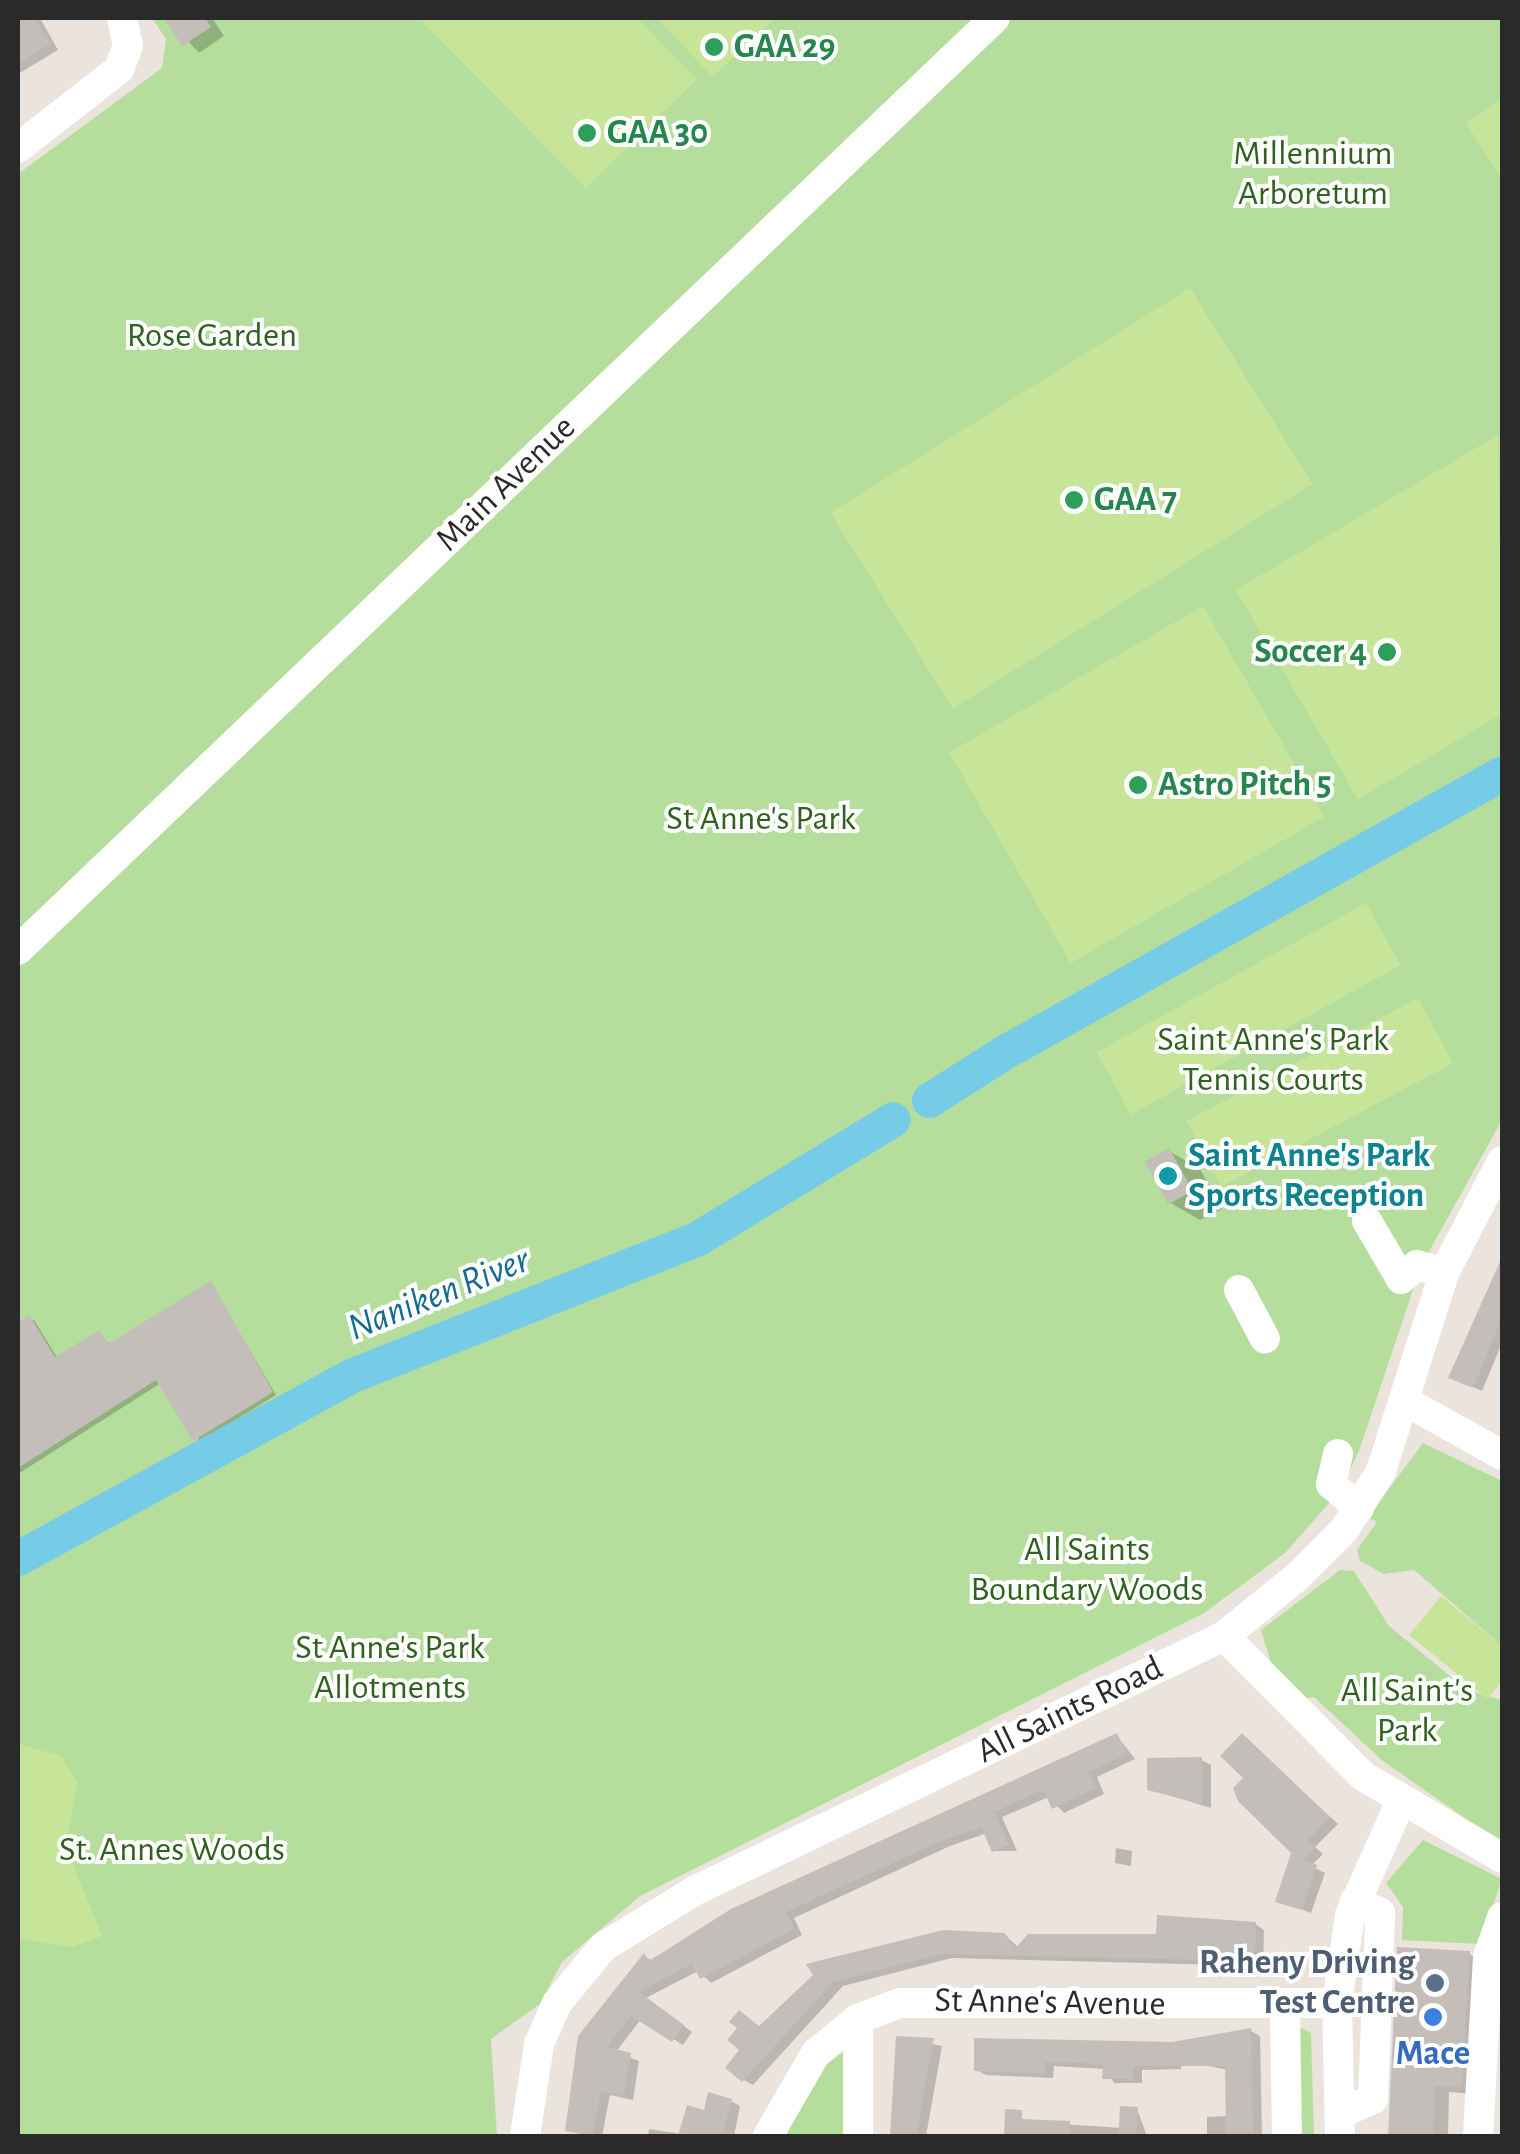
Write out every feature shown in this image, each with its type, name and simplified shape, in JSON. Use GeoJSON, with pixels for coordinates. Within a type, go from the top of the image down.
{"type":"FeatureCollection","features":[{"type":"Feature","properties":{"kind":"street"},"geometry":{"type":"LineString","coordinates":[[18,148],[119,69],[128,46],[122,18]]}},
{"type":"Feature","properties":{"kind":"street","name":"Main Avenue"},"geometry":{"type":"LineString","coordinates":[[18,950],[994,18]]}},
{"type":"Feature","properties":{"kind":"street","name":"All Saints Road"},"geometry":{"type":"LineString","coordinates":[[525,2136],[539,2044],[557,2003],[603,1947],[696,1890],[1224,1636],[1298,1576],[1359,1508],[1408,1402],[1444,1273],[1502,1161]]}},
{"type":"Feature","properties":{"kind":"street"},"geometry":{"type":"LineString","coordinates":[[1368,1221],[1401,1279],[1417,1265],[1444,1273]]}},
{"type":"Feature","properties":{"kind":"street"},"geometry":{"type":"LineString","coordinates":[[1239,1290],[1265,1339]]}},
{"type":"Feature","properties":{"kind":"street"},"geometry":{"type":"LineString","coordinates":[[1408,1402],[1502,1455]]}},
{"type":"Feature","properties":{"kind":"street"},"geometry":{"type":"LineString","coordinates":[[1338,1454],[1331,1484],[1359,1508]]}},
{"type":"Feature","properties":{"kind":"street"},"geometry":{"type":"LineString","coordinates":[[1224,1636],[1321,1742],[1400,1804],[1502,1858]]}},
{"type":"Feature","properties":{"kind":"street"},"geometry":{"type":"LineString","coordinates":[[1339,2125],[1337,2003],[1355,1900],[1400,1804]]}},
{"type":"Feature","properties":{"kind":"street"},"geometry":{"type":"LineString","coordinates":[[1339,2125],[1372,2099],[1380,1913],[1355,1900]]}},
{"type":"Feature","properties":{"kind":"street"},"geometry":{"type":"LineString","coordinates":[[1478,2136],[1488,1957],[1502,1917]]}},
{"type":"Feature","properties":{"kind":"street","name":"St Anne's Avenue"},"geometry":{"type":"LineString","coordinates":[[768,2136],[816,2054],[858,2019],[945,1998],[1285,2009],[1337,2003]]}},
{"type":"Feature","properties":{"kind":"street"},"geometry":{"type":"LineString","coordinates":[[1285,2009],[1287,2136]]}},
{"type":"Feature","properties":{"kind":"street"},"geometry":{"type":"LineString","coordinates":[[858,2019],[858,2136]]}},
{"type":"Feature","properties":{"kind":"green space","name":"St Anne's Park"},"geometry":{"type":"Polygon","coordinates":[[[152,18],[1502,18],[1502,1120],[1421,1266],[1359,1451],[1338,1493],[1285,1553],[1204,1613],[640,1896],[562,1962],[540,2004],[491,2039],[497,2136],[18,2136],[18,174],[162,68],[166,39],[152,18]]]}},
{"type":"Feature","properties":{"kind":"green space","name":"GAA 30"},"geometry":{"type":"Polygon","coordinates":[[[419,18],[637,18],[697,79],[586,188],[419,18]]]}},
{"type":"Feature","properties":{"kind":"green space","name":"GAA 29"},"geometry":{"type":"Polygon","coordinates":[[[657,18],[775,18],[713,77],[657,18]]]}},
{"type":"Feature","properties":{"kind":"green space"},"geometry":{"type":"Polygon","coordinates":[[[1502,99],[1502,178],[1466,123],[1502,99]]]}},
{"type":"Feature","properties":{"kind":"green space","name":"GAA 7"},"geometry":{"type":"Polygon","coordinates":[[[1190,288],[1312,484],[953,709],[830,513],[1190,288]]]}},
{"type":"Feature","properties":{"kind":"green space","name":"Soccer 4"},"geometry":{"type":"Polygon","coordinates":[[[1498,435],[1502,714],[1358,799],[1236,590],[1498,435]]]}},
{"type":"Feature","properties":{"kind":"green space","name":"Astro Pitch 5"},"geometry":{"type":"Polygon","coordinates":[[[1203,606],[1324,816],[1071,963],[949,752],[1203,606]]]}},
{"type":"Feature","properties":{"kind":"green space"},"geometry":{"type":"Polygon","coordinates":[[[1366,903],[1400,965],[1131,1114],[1097,1052],[1366,903]]]}},
{"type":"Feature","properties":{"kind":"green space"},"geometry":{"type":"Polygon","coordinates":[[[1418,998],[1453,1063],[1221,1186],[1187,1121],[1418,998]]]}},
{"type":"Feature","properties":{"kind":"green space","name":"All Saint's Park"},"geometry":{"type":"Polygon","coordinates":[[[1423,1443],[1502,1481],[1502,1646],[1414,1570],[1384,1574],[1360,1561],[1357,1550],[1377,1522],[1368,1517],[1423,1443]]]}},
{"type":"Feature","properties":{"kind":"green space","name":"All Saint's Park"},"geometry":{"type":"Polygon","coordinates":[[[1340,1570],[1354,1571],[1389,1626],[1467,1690],[1502,1700],[1502,1844],[1383,1761],[1314,1697],[1295,1700],[1275,1676],[1261,1630],[1340,1570]]]}},
{"type":"Feature","properties":{"kind":"green space"},"geometry":{"type":"Polygon","coordinates":[[[1441,1596],[1502,1646],[1502,1681],[1488,1699],[1409,1635],[1441,1596]]]}},
{"type":"Feature","properties":{"kind":"green space"},"geometry":{"type":"Polygon","coordinates":[[[18,1744],[61,1756],[77,1782],[66,1847],[102,1936],[73,1947],[18,1938],[18,1744]]]}},
{"type":"Feature","properties":{"kind":"green space"},"geometry":{"type":"Polygon","coordinates":[[[1423,1840],[1502,1879],[1480,1944],[1402,1940],[1403,1907],[1386,1883],[1423,1840]]]}},
{"type":"Feature","properties":{"kind":"green space"},"geometry":{"type":"Polygon","coordinates":[[[1295,2025],[1311,2033],[1314,2136],[1293,2136],[1295,2025]]]}},
{"type":"Feature","properties":{"kind":"green space"},"geometry":{"type":"Polygon","coordinates":[[[844,2051],[843,2136],[779,2136],[814,2075],[844,2051]]]}},
{"type":"Feature","properties":{"kind":"building"},"geometry":{"type":"Polygon","coordinates":[[[18,18],[34,18],[50,44],[18,64],[18,18]]]}},
{"type":"Feature","properties":{"kind":"building"},"geometry":{"type":"Polygon","coordinates":[[[164,18],[205,18],[211,27],[182,46],[164,18]]]}},
{"type":"Feature","properties":{"kind":"building","name":"Saint Anne's Park Sports Reception"},"geometry":{"type":"Polygon","coordinates":[[[1169,1148],[1193,1191],[1168,1204],[1145,1162],[1169,1148]]]}},
{"type":"Feature","properties":{"kind":"building"},"geometry":{"type":"Polygon","coordinates":[[[1502,1257],[1502,1317],[1473,1388],[1448,1378],[1502,1257]]]}},
{"type":"Feature","properties":{"kind":"building"},"geometry":{"type":"Polygon","coordinates":[[[211,1281],[273,1392],[193,1441],[156,1380],[18,1468],[18,1322],[29,1315],[55,1357],[99,1330],[108,1344],[211,1281]]]}},
{"type":"Feature","properties":{"kind":"building"},"geometry":{"type":"Polygon","coordinates":[[[1117,1733],[1127,1754],[1089,1772],[1096,1788],[1052,1809],[1043,1790],[994,1812],[1009,1845],[992,1852],[981,1827],[939,1842],[786,1912],[794,1929],[700,1979],[692,1964],[639,1992],[684,2025],[672,2042],[631,2016],[607,2047],[631,2053],[624,2096],[601,2092],[592,2136],[565,2131],[578,2036],[644,1953],[649,1961],[731,1909],[1117,1733]]]}},
{"type":"Feature","properties":{"kind":"building"},"geometry":{"type":"Polygon","coordinates":[[[1242,1733],[1330,1817],[1308,1840],[1315,1847],[1303,1860],[1317,1865],[1302,1910],[1275,1902],[1291,1853],[1238,1801],[1233,1788],[1243,1778],[1220,1756],[1242,1733]]]}},
{"type":"Feature","properties":{"kind":"building"},"geometry":{"type":"Polygon","coordinates":[[[1202,1757],[1202,1804],[1147,1790],[1147,1758],[1202,1757]]]}},
{"type":"Feature","properties":{"kind":"building"},"geometry":{"type":"Polygon","coordinates":[[[1157,1915],[1256,1922],[1255,1961],[941,1954],[833,1982],[742,2082],[725,2068],[739,2050],[727,2040],[737,2028],[729,2022],[739,2010],[759,2026],[813,1975],[806,1964],[943,1930],[1005,1933],[1015,1949],[1028,1934],[1156,1934],[1157,1915]]]}},
{"type":"Feature","properties":{"kind":"building"},"geometry":{"type":"Polygon","coordinates":[[[1397,1947],[1470,1951],[1462,2087],[1435,2086],[1433,2136],[1388,2136],[1397,1947]]]}},
{"type":"Feature","properties":{"kind":"building"},"geometry":{"type":"Polygon","coordinates":[[[1251,2028],[1253,2136],[1226,2136],[1225,2066],[1133,2066],[1133,2079],[1102,2079],[1103,2065],[1083,2063],[1045,2062],[1045,2074],[974,2071],[974,2038],[1172,2042],[1251,2028]]]}},
{"type":"Feature","properties":{"kind":"building"},"geometry":{"type":"Polygon","coordinates":[[[896,2036],[934,2038],[916,2136],[890,2136],[896,2036]]]}},
{"type":"Feature","properties":{"kind":"building"},"geometry":{"type":"Polygon","coordinates":[[[708,2092],[732,2099],[722,2136],[678,2136],[687,2105],[704,2110],[708,2092]]]}},
{"type":"Feature","properties":{"kind":"building"},"geometry":{"type":"Polygon","coordinates":[[[1120,2106],[1138,2107],[1136,2136],[1118,2136],[1120,2106]]]}},
{"type":"Feature","properties":{"kind":"building"},"geometry":{"type":"Polygon","coordinates":[[[1005,2109],[1022,2110],[1022,2119],[1070,2121],[1070,2136],[1004,2136],[1005,2109]]]}},
{"type":"Feature","properties":{"kind":"waterway"},"geometry":{"type":"LineString","coordinates":[[1015,1046],[1502,773]]}},
{"type":"Feature","properties":{"kind":"waterway"},"geometry":{"type":"LineString","coordinates":[[929,1100],[1009,1049]]}},
{"type":"Feature","properties":{"kind":"waterway","name":"Naniken River"},"geometry":{"type":"LineString","coordinates":[[18,1558],[350,1376],[698,1238],[893,1119]]}},
{"type":"Feature","properties":{"kind":"place","name":"GAA 29"},"geometry":{"type":"Point","coordinates":[714,47]}},
{"type":"Feature","properties":{"kind":"place","name":"GAA 30"},"geometry":{"type":"Point","coordinates":[587,133]}},
{"type":"Feature","properties":{"kind":"place","name":"GAA 7"},"geometry":{"type":"Point","coordinates":[1074,500]}},
{"type":"Feature","properties":{"kind":"place","name":"Soccer 4"},"geometry":{"type":"Point","coordinates":[1387,652]}},
{"type":"Feature","properties":{"kind":"place","name":"Astro Pitch 5"},"geometry":{"type":"Point","coordinates":[1138,785]}},
{"type":"Feature","properties":{"kind":"place","name":"Saint Anne's Park Sports Reception"},"geometry":{"type":"Point","coordinates":[1168,1176]}},
{"type":"Feature","properties":{"kind":"place","name":"Raheny Driving Test Centre"},"geometry":{"type":"Point","coordinates":[1435,1983]}},
{"type":"Feature","properties":{"kind":"place","name":"Mace"},"geometry":{"type":"Point","coordinates":[1433,2017]}},
{"type":"Feature","properties":{"kind":"park label","name":"Millennium Arboretum"},"geometry":{"type":"Point","coordinates":[1313,174]}},
{"type":"Feature","properties":{"kind":"park label","name":"Rose Garden"},"geometry":{"type":"Point","coordinates":[212,336]}},
{"type":"Feature","properties":{"kind":"park label","name":"Saint Anne's Park Tennis Courts"},"geometry":{"type":"Point","coordinates":[1273,1060]}},
{"type":"Feature","properties":{"kind":"park label","name":"All Saints Boundary Woods"},"geometry":{"type":"Point","coordinates":[1087,1570]}},
{"type":"Feature","properties":{"kind":"park label","name":"St Anne's Park Allotments"},"geometry":{"type":"Point","coordinates":[390,1668]}},
{"type":"Feature","properties":{"kind":"park label","name":"St. Annes Woods"},"geometry":{"type":"Point","coordinates":[172,1850]}}]}
